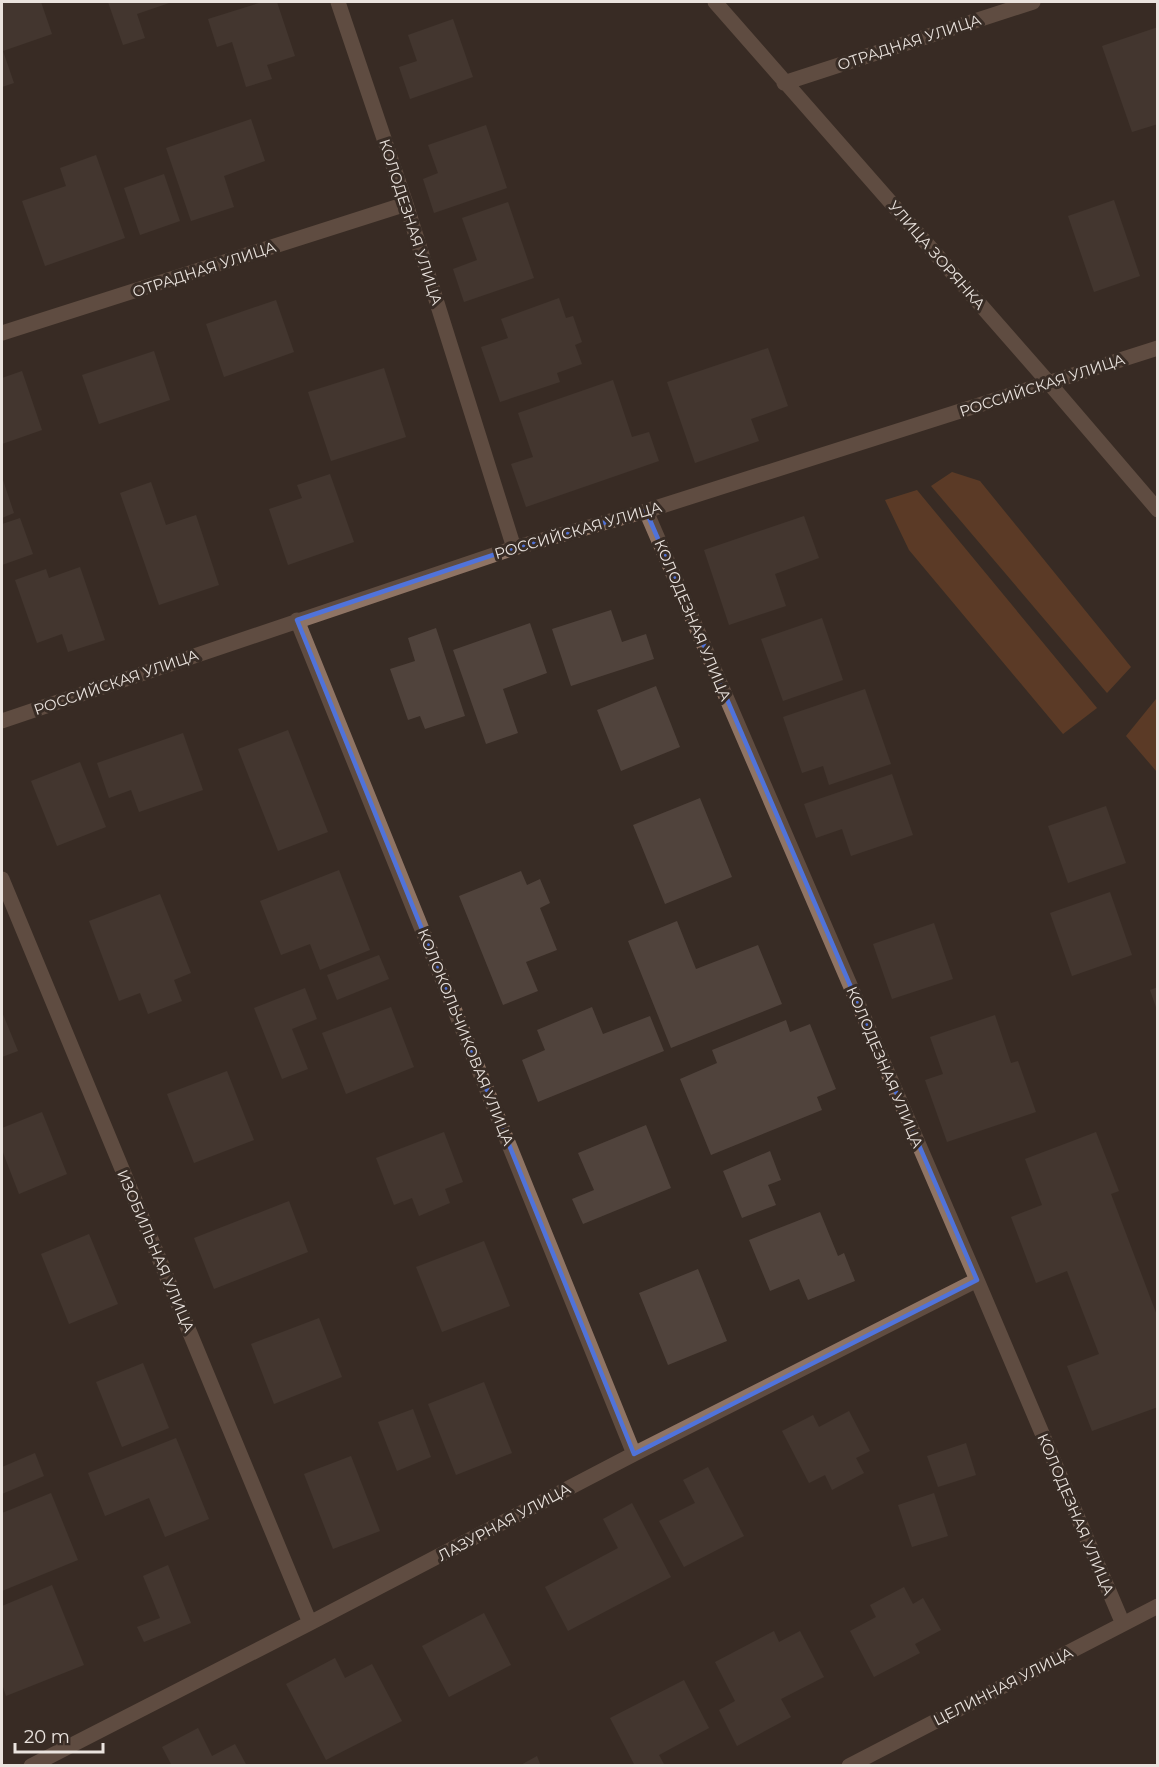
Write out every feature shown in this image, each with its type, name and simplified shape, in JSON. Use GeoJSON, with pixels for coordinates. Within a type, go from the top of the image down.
{"type":"FeatureCollection","features":[{"type":"Feature","properties":{"kind":"street","name":"КОЛОДЕЗНАЯ УЛИЦА"},"geometry":{"type":"LineString","coordinates":[[338,2],[406,204],[514,548]]}},
{"type":"Feature","properties":{"kind":"street","name":"УЛИЦА ЗОРЯНКА"},"geometry":{"type":"LineString","coordinates":[[715,2],[1158,510]]}},
{"type":"Feature","properties":{"kind":"street","name":"ОТРАДНАЯ УЛИЦА"},"geometry":{"type":"LineString","coordinates":[[784,83],[1033,2]]}},
{"type":"Feature","properties":{"kind":"street","name":"ОТРАДНАЯ УЛИЦА"},"geometry":{"type":"LineString","coordinates":[[2,333],[406,204]]}},
{"type":"Feature","properties":{"kind":"street","name":"РОССИЙСКАЯ УЛИЦА"},"geometry":{"type":"LineString","coordinates":[[2,721],[514,548],[646,511],[1158,348]]}},
{"type":"Feature","properties":{"kind":"street","name":"КОЛОДЕЗНАЯ УЛИЦА"},"geometry":{"type":"LineString","coordinates":[[646,511],[1123,1624]]}},
{"type":"Feature","properties":{"kind":"street","name":"КОЛОКОЛЬЧИКОВАЯ УЛИЦА"},"geometry":{"type":"LineString","coordinates":[[297,620],[634,1454]]}},
{"type":"Feature","properties":{"kind":"street","name":"ИЗОБИЛЬНАЯ УЛИЦА"},"geometry":{"type":"LineString","coordinates":[[2,879],[310,1623]]}},
{"type":"Feature","properties":{"kind":"street","name":"ЛАЗУРНАЯ УЛИЦА"},"geometry":{"type":"LineString","coordinates":[[31,1766],[634,1454],[977,1280]]}},
{"type":"Feature","properties":{"kind":"street","name":"ЦЕЛИННАЯ УЛИЦА"},"geometry":{"type":"LineString","coordinates":[[849,1766],[1158,1606]]}},
{"type":"Feature","properties":{"kind":"highlighted area"},"geometry":{"type":"Polygon","coordinates":[[[646,511],[977,1280],[634,1454],[297,620],[514,548],[646,511]]]}},
{"type":"Feature","properties":{"kind":"shaded area"},"geometry":{"type":"Polygon","coordinates":[[[952,472],[980,481],[1131,667],[1107,693],[931,486],[952,472]]]}},
{"type":"Feature","properties":{"kind":"shaded area"},"geometry":{"type":"Polygon","coordinates":[[[917,490],[1097,708],[1063,734],[909,550],[885,500],[917,490]]]}},
{"type":"Feature","properties":{"kind":"shaded area"},"geometry":{"type":"Polygon","coordinates":[[[1156,699],[1158,701],[1157,772],[1126,736],[1156,699]]]}},
{"type":"Feature","properties":{"kind":"building"},"geometry":{"type":"Polygon","coordinates":[[[2,2],[41,2],[52,34],[3,51],[14,83],[2,87],[2,2]]]}},
{"type":"Feature","properties":{"kind":"building"},"geometry":{"type":"Polygon","coordinates":[[[108,2],[172,2],[137,14],[145,38],[123,45],[108,2]]]}},
{"type":"Feature","properties":{"kind":"building"},"geometry":{"type":"Polygon","coordinates":[[[262,2],[277,2],[295,56],[267,65],[272,79],[246,87],[232,42],[217,47],[208,19],[262,2]]]}},
{"type":"Feature","properties":{"kind":"building"},"geometry":{"type":"Polygon","coordinates":[[[453,19],[473,77],[410,99],[399,67],[417,61],[408,35],[453,19]]]}},
{"type":"Feature","properties":{"kind":"building"},"geometry":{"type":"Polygon","coordinates":[[[1158,27],[1158,124],[1132,132],[1102,46],[1158,27]]]}},
{"type":"Feature","properties":{"kind":"building"},"geometry":{"type":"Polygon","coordinates":[[[251,119],[265,161],[224,176],[234,207],[191,221],[166,148],[251,119]]]}},
{"type":"Feature","properties":{"kind":"building"},"geometry":{"type":"Polygon","coordinates":[[[486,125],[507,188],[434,213],[423,179],[438,173],[428,145],[486,125]]]}},
{"type":"Feature","properties":{"kind":"building"},"geometry":{"type":"Polygon","coordinates":[[[96,155],[125,238],[45,266],[22,201],[66,186],[60,168],[96,155]]]}},
{"type":"Feature","properties":{"kind":"building"},"geometry":{"type":"Polygon","coordinates":[[[164,174],[180,221],[140,235],[124,188],[164,174]]]}},
{"type":"Feature","properties":{"kind":"building"},"geometry":{"type":"Polygon","coordinates":[[[1114,200],[1140,276],[1094,292],[1068,216],[1114,200]]]}},
{"type":"Feature","properties":{"kind":"building"},"geometry":{"type":"Polygon","coordinates":[[[508,202],[534,278],[464,302],[453,269],[477,260],[462,218],[508,202]]]}},
{"type":"Feature","properties":{"kind":"building"},"geometry":{"type":"Polygon","coordinates":[[[559,298],[566,318],[573,316],[582,342],[575,345],[582,364],[557,373],[560,382],[500,402],[481,347],[508,338],[501,319],[559,298]]]}},
{"type":"Feature","properties":{"kind":"building"},"geometry":{"type":"Polygon","coordinates":[[[276,300],[294,352],[224,377],[206,324],[276,300]]]}},
{"type":"Feature","properties":{"kind":"building"},"geometry":{"type":"Polygon","coordinates":[[[768,348],[788,406],[751,419],[759,441],[695,463],[667,382],[768,348]]]}},
{"type":"Feature","properties":{"kind":"building"},"geometry":{"type":"Polygon","coordinates":[[[154,351],[170,400],[99,424],[82,375],[154,351]]]}},
{"type":"Feature","properties":{"kind":"building"},"geometry":{"type":"Polygon","coordinates":[[[384,368],[406,437],[331,461],[308,392],[384,368]]]}},
{"type":"Feature","properties":{"kind":"building"},"geometry":{"type":"Polygon","coordinates":[[[22,371],[42,430],[2,444],[2,378],[22,371]]]}},
{"type":"Feature","properties":{"kind":"building"},"geometry":{"type":"Polygon","coordinates":[[[613,380],[632,437],[649,432],[659,461],[526,507],[511,464],[533,457],[518,413],[613,380]]]}},
{"type":"Feature","properties":{"kind":"building"},"geometry":{"type":"Polygon","coordinates":[[[330,474],[354,542],[288,565],[269,509],[302,498],[297,485],[330,474]]]}},
{"type":"Feature","properties":{"kind":"building"},"geometry":{"type":"Polygon","coordinates":[[[2,477],[14,513],[2,518],[2,477]]]}},
{"type":"Feature","properties":{"kind":"building"},"geometry":{"type":"Polygon","coordinates":[[[151,482],[166,525],[196,515],[219,585],[159,605],[120,493],[151,482]]]}},
{"type":"Feature","properties":{"kind":"building"},"geometry":{"type":"Polygon","coordinates":[[[804,516],[819,558],[775,574],[786,606],[729,625],[704,550],[804,516]]]}},
{"type":"Feature","properties":{"kind":"building"},"geometry":{"type":"Polygon","coordinates":[[[20,518],[33,554],[2,565],[2,524],[20,518]]]}},
{"type":"Feature","properties":{"kind":"building"},"geometry":{"type":"Polygon","coordinates":[[[80,567],[105,640],[68,652],[62,634],[37,643],[15,580],[46,569],[49,578],[80,567]]]}},
{"type":"Feature","properties":{"kind":"building"},"geometry":{"type":"Polygon","coordinates":[[[611,610],[622,642],[646,634],[654,659],[571,686],[552,629],[611,610]]]}},
{"type":"Feature","properties":{"kind":"building"},"geometry":{"type":"Polygon","coordinates":[[[822,618],[843,680],[783,701],[761,639],[822,618]]]}},
{"type":"Feature","properties":{"kind":"building"},"geometry":{"type":"Polygon","coordinates":[[[530,623],[547,673],[503,689],[518,733],[486,744],[453,650],[530,623]]]}},
{"type":"Feature","properties":{"kind":"building"},"geometry":{"type":"Polygon","coordinates":[[[436,628],[465,716],[425,729],[420,716],[408,720],[390,669],[415,661],[408,638],[436,628]]]}},
{"type":"Feature","properties":{"kind":"building"},"geometry":{"type":"Polygon","coordinates":[[[656,686],[680,747],[621,771],[597,710],[656,686]]]}},
{"type":"Feature","properties":{"kind":"building"},"geometry":{"type":"Polygon","coordinates":[[[865,689],[891,764],[829,785],[823,766],[802,773],[783,717],[865,689]]]}},
{"type":"Feature","properties":{"kind":"building"},"geometry":{"type":"Polygon","coordinates":[[[288,730],[328,832],[278,851],[238,749],[288,730]]]}},
{"type":"Feature","properties":{"kind":"building"},"geometry":{"type":"Polygon","coordinates":[[[183,733],[203,790],[139,812],[131,790],[109,798],[97,763],[183,733]]]}},
{"type":"Feature","properties":{"kind":"building"},"geometry":{"type":"Polygon","coordinates":[[[80,762],[106,827],[57,846],[31,781],[80,762]]]}},
{"type":"Feature","properties":{"kind":"building"},"geometry":{"type":"Polygon","coordinates":[[[892,774],[913,835],[851,856],[842,829],[816,838],[804,804],[892,774]]]}},
{"type":"Feature","properties":{"kind":"building"},"geometry":{"type":"Polygon","coordinates":[[[700,798],[732,877],[665,904],[633,825],[700,798]]]}},
{"type":"Feature","properties":{"kind":"building"},"geometry":{"type":"Polygon","coordinates":[[[1106,806],[1126,863],[1068,883],[1048,826],[1106,806]]]}},
{"type":"Feature","properties":{"kind":"building"},"geometry":{"type":"Polygon","coordinates":[[[339,870],[370,950],[320,970],[310,944],[281,955],[260,901],[339,870]]]}},
{"type":"Feature","properties":{"kind":"building"},"geometry":{"type":"Polygon","coordinates":[[[521,871],[527,885],[540,879],[550,903],[540,908],[557,950],[526,962],[538,991],[503,1005],[459,896],[521,871]]]}},
{"type":"Feature","properties":{"kind":"building"},"geometry":{"type":"Polygon","coordinates":[[[1110,892],[1132,955],[1072,976],[1050,913],[1110,892]]]}},
{"type":"Feature","properties":{"kind":"building"},"geometry":{"type":"Polygon","coordinates":[[[160,894],[191,973],[174,980],[182,1001],[148,1014],[140,993],[119,1001],[89,921],[160,894]]]}},
{"type":"Feature","properties":{"kind":"building"},"geometry":{"type":"Polygon","coordinates":[[[677,921],[696,969],[758,945],[782,1004],[671,1048],[628,941],[677,921]]]}},
{"type":"Feature","properties":{"kind":"building"},"geometry":{"type":"Polygon","coordinates":[[[934,923],[953,979],[892,999],[873,944],[934,923]]]}},
{"type":"Feature","properties":{"kind":"building"},"geometry":{"type":"Polygon","coordinates":[[[379,955],[389,979],[337,1000],[327,975],[379,955]]]}},
{"type":"Feature","properties":{"kind":"building"},"geometry":{"type":"Polygon","coordinates":[[[1158,987],[1158,1010],[1157,1010],[1150,990],[1158,987]]]}},
{"type":"Feature","properties":{"kind":"building"},"geometry":{"type":"Polygon","coordinates":[[[305,988],[317,1019],[292,1029],[308,1069],[282,1079],[254,1008],[305,988]]]}},
{"type":"Feature","properties":{"kind":"building"},"geometry":{"type":"Polygon","coordinates":[[[391,1007],[414,1067],[346,1094],[322,1033],[391,1007]]]}},
{"type":"Feature","properties":{"kind":"building"},"geometry":{"type":"Polygon","coordinates":[[[592,1007],[603,1034],[650,1016],[664,1051],[538,1102],[522,1060],[545,1050],[537,1030],[592,1007]]]}},
{"type":"Feature","properties":{"kind":"building"},"geometry":{"type":"Polygon","coordinates":[[[2,1012],[18,1051],[2,1057],[2,1012]]]}},
{"type":"Feature","properties":{"kind":"building"},"geometry":{"type":"Polygon","coordinates":[[[995,1015],[1011,1063],[1018,1061],[1036,1112],[947,1142],[925,1080],[943,1074],[930,1037],[995,1015]]]}},
{"type":"Feature","properties":{"kind":"building"},"geometry":{"type":"Polygon","coordinates":[[[786,1020],[790,1032],[810,1024],[836,1089],[817,1097],[822,1110],[711,1155],[680,1079],[717,1063],[712,1050],[786,1020]]]}},
{"type":"Feature","properties":{"kind":"building"},"geometry":{"type":"Polygon","coordinates":[[[227,1071],[254,1140],[194,1163],[167,1094],[227,1071]]]}},
{"type":"Feature","properties":{"kind":"building"},"geometry":{"type":"Polygon","coordinates":[[[42,1112],[67,1174],[19,1194],[2,1150],[2,1128],[42,1112]]]}},
{"type":"Feature","properties":{"kind":"building"},"geometry":{"type":"Polygon","coordinates":[[[646,1125],[671,1188],[583,1224],[572,1199],[594,1190],[578,1153],[646,1125]]]}},
{"type":"Feature","properties":{"kind":"building"},"geometry":{"type":"Polygon","coordinates":[[[444,1132],[463,1182],[445,1189],[450,1203],[419,1216],[412,1198],[394,1205],[376,1158],[444,1132]]]}},
{"type":"Feature","properties":{"kind":"building"},"geometry":{"type":"Polygon","coordinates":[[[1096,1132],[1119,1191],[1111,1194],[1158,1318],[1158,1407],[1092,1431],[1067,1366],[1099,1354],[1067,1271],[1036,1283],[1011,1217],[1042,1205],[1025,1159],[1096,1132]]]}},
{"type":"Feature","properties":{"kind":"building"},"geometry":{"type":"Polygon","coordinates":[[[770,1151],[781,1180],[768,1185],[776,1205],[742,1218],[723,1171],[770,1151]]]}},
{"type":"Feature","properties":{"kind":"building"},"geometry":{"type":"Polygon","coordinates":[[[289,1201],[308,1252],[214,1289],[194,1238],[289,1201]]]}},
{"type":"Feature","properties":{"kind":"building"},"geometry":{"type":"Polygon","coordinates":[[[820,1212],[838,1256],[844,1253],[855,1281],[808,1300],[799,1279],[770,1291],[749,1240],[820,1212]]]}},
{"type":"Feature","properties":{"kind":"building"},"geometry":{"type":"Polygon","coordinates":[[[89,1234],[118,1304],[69,1324],[41,1254],[89,1234]]]}},
{"type":"Feature","properties":{"kind":"building"},"geometry":{"type":"Polygon","coordinates":[[[484,1241],[510,1306],[442,1332],[416,1267],[484,1241]]]}},
{"type":"Feature","properties":{"kind":"building"},"geometry":{"type":"Polygon","coordinates":[[[698,1269],[727,1341],[668,1365],[639,1293],[698,1269]]]}},
{"type":"Feature","properties":{"kind":"building"},"geometry":{"type":"Polygon","coordinates":[[[319,1318],[342,1377],[274,1404],[251,1344],[319,1318]]]}},
{"type":"Feature","properties":{"kind":"building"},"geometry":{"type":"Polygon","coordinates":[[[143,1363],[169,1428],[122,1447],[96,1382],[143,1363]]]}},
{"type":"Feature","properties":{"kind":"building"},"geometry":{"type":"Polygon","coordinates":[[[484,1382],[512,1453],[456,1475],[428,1404],[484,1382]]]}},
{"type":"Feature","properties":{"kind":"building"},"geometry":{"type":"Polygon","coordinates":[[[413,1409],[431,1457],[397,1471],[378,1422],[413,1409]]]}},
{"type":"Feature","properties":{"kind":"building"},"geometry":{"type":"Polygon","coordinates":[[[849,1411],[870,1451],[856,1458],[864,1473],[832,1490],[825,1475],[809,1483],[782,1431],[813,1415],[819,1427],[849,1411]]]}},
{"type":"Feature","properties":{"kind":"building"},"geometry":{"type":"Polygon","coordinates":[[[176,1438],[209,1519],[165,1537],[149,1498],[105,1516],[88,1473],[176,1438]]]}},
{"type":"Feature","properties":{"kind":"building"},"geometry":{"type":"Polygon","coordinates":[[[966,1443],[976,1475],[938,1487],[927,1456],[966,1443]]]}},
{"type":"Feature","properties":{"kind":"building"},"geometry":{"type":"Polygon","coordinates":[[[35,1453],[44,1476],[2,1494],[2,1467],[35,1453]]]}},
{"type":"Feature","properties":{"kind":"building"},"geometry":{"type":"Polygon","coordinates":[[[351,1456],[380,1531],[333,1549],[304,1474],[351,1456]]]}},
{"type":"Feature","properties":{"kind":"building"},"geometry":{"type":"Polygon","coordinates":[[[708,1467],[744,1536],[684,1567],[659,1521],[695,1503],[683,1480],[708,1467]]]}},
{"type":"Feature","properties":{"kind":"building"},"geometry":{"type":"Polygon","coordinates":[[[51,1493],[78,1560],[2,1591],[2,1513],[51,1493]]]}},
{"type":"Feature","properties":{"kind":"building"},"geometry":{"type":"Polygon","coordinates":[[[934,1493],[948,1536],[912,1547],[898,1505],[934,1493]]]}},
{"type":"Feature","properties":{"kind":"building"},"geometry":{"type":"Polygon","coordinates":[[[632,1503],[671,1577],[568,1631],[545,1587],[618,1548],[603,1519],[632,1503]]]}},
{"type":"Feature","properties":{"kind":"building"},"geometry":{"type":"Polygon","coordinates":[[[168,1565],[191,1623],[144,1642],[137,1627],[160,1618],[143,1576],[168,1565]]]}},
{"type":"Feature","properties":{"kind":"building"},"geometry":{"type":"Polygon","coordinates":[[[52,1585],[84,1665],[6,1696],[2,1684],[2,1606],[52,1585]]]}},
{"type":"Feature","properties":{"kind":"building"},"geometry":{"type":"Polygon","coordinates":[[[904,1587],[913,1604],[923,1598],[941,1630],[915,1644],[920,1653],[874,1677],[850,1631],[876,1617],[870,1605],[904,1587]]]}},
{"type":"Feature","properties":{"kind":"building"},"geometry":{"type":"Polygon","coordinates":[[[484,1613],[511,1665],[449,1697],[422,1646],[484,1613]]]}},
{"type":"Feature","properties":{"kind":"building"},"geometry":{"type":"Polygon","coordinates":[[[774,1631],[779,1642],[800,1631],[824,1677],[781,1699],[791,1717],[737,1746],[719,1710],[735,1701],[715,1662],[774,1631]]]}},
{"type":"Feature","properties":{"kind":"building"},"geometry":{"type":"Polygon","coordinates":[[[335,1658],[345,1678],[372,1664],[402,1721],[326,1760],[286,1684],[335,1658]]]}},
{"type":"Feature","properties":{"kind":"building"},"geometry":{"type":"Polygon","coordinates":[[[684,1680],[709,1728],[659,1755],[665,1766],[635,1766],[610,1718],[684,1680]]]}},
{"type":"Feature","properties":{"kind":"building"},"geometry":{"type":"Polygon","coordinates":[[[198,1728],[212,1756],[235,1744],[247,1766],[172,1766],[162,1747],[198,1728]]]}},
{"type":"Feature","properties":{"kind":"building"},"geometry":{"type":"Polygon","coordinates":[[[537,1756],[541,1766],[519,1766],[537,1756]]]}}]}
